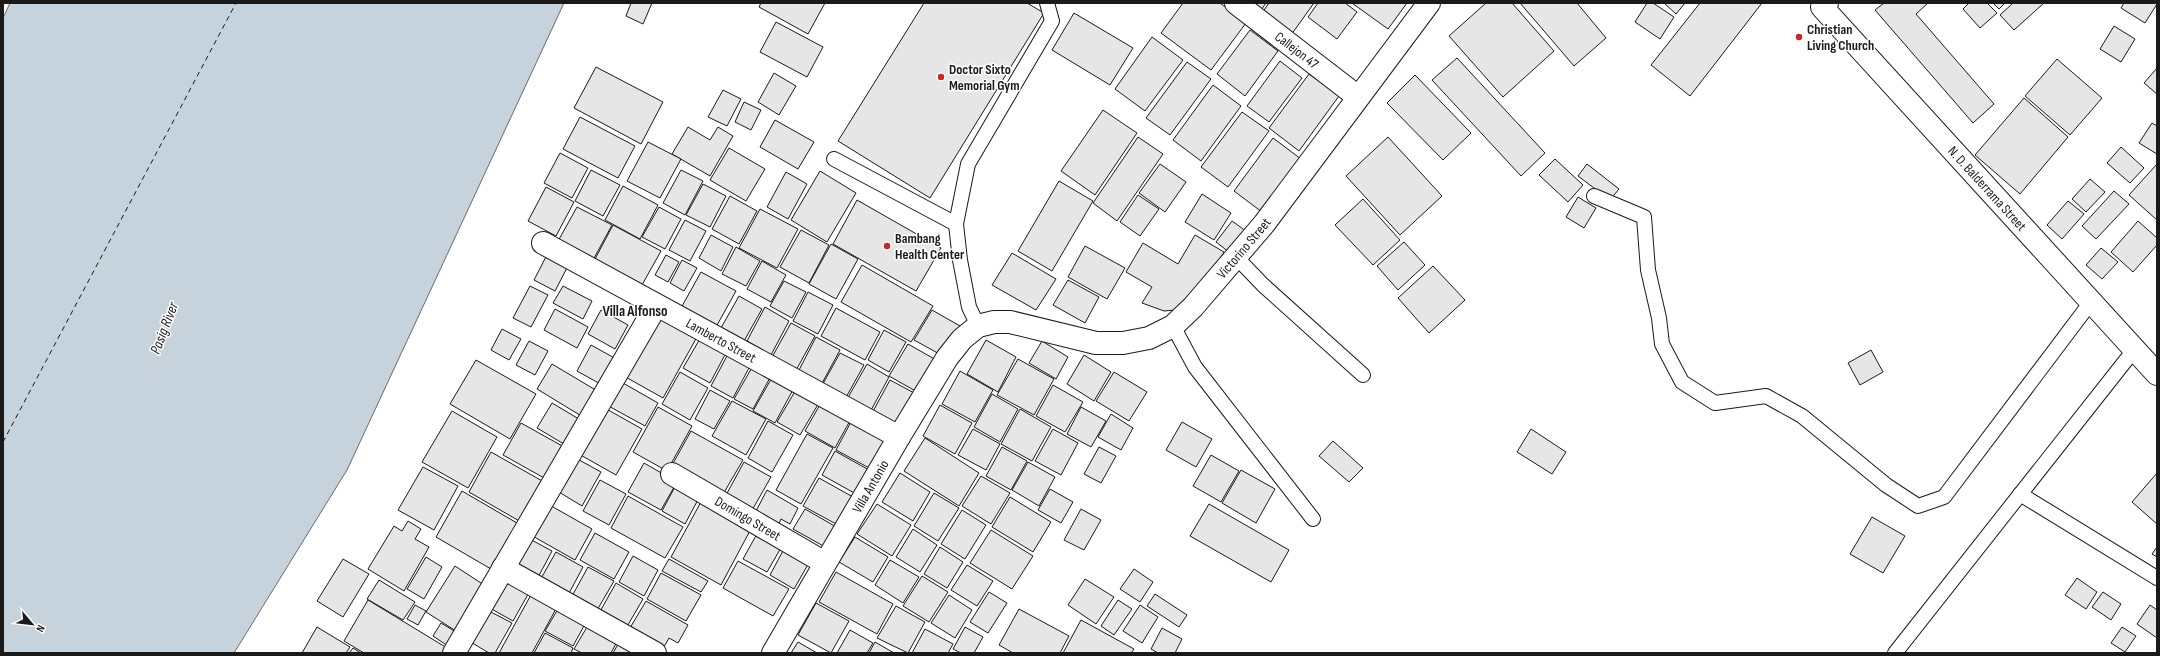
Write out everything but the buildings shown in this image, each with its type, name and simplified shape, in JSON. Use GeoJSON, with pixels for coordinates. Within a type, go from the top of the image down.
{"type":"FeatureCollection","features":[{"type":"Feature","properties":{"kind":"street","name":"Callejon 47"},"geometry":{"type":"LineString","coordinates":[[1236,3],[1358,97]]}},
{"type":"Feature","properties":{"kind":"street","name":"Victorino Street"},"geometry":{"type":"LineString","coordinates":[[978,326],[994,322],[1010,322],[1096,343],[1123,343],[1149,338],[1173,326],[1193,307],[1284,198],[1429,3]]}},
{"type":"Feature","properties":{"kind":"street","name":"N. D. Balderrama Street"},"geometry":{"type":"LineString","coordinates":[[1823,4],[2157,374]]}},
{"type":"Feature","properties":{"kind":"street","name":"Lamberto Street"},"geometry":{"type":"LineString","coordinates":[[543,243],[656,306],[899,437]]}},
{"type":"Feature","properties":{"kind":"street"},"geometry":{"type":"LineString","coordinates":[[454,653],[656,306]]}},
{"type":"Feature","properties":{"kind":"street","name":"Villa Antonio"},"geometry":{"type":"LineString","coordinates":[[773,653],[899,437],[947,358],[962,339],[978,326]]}},
{"type":"Feature","properties":{"kind":"street","name":"Domingo Street"},"geometry":{"type":"LineString","coordinates":[[672,474],[825,563]]}},
{"type":"Feature","properties":{"kind":"street"},"geometry":{"type":"LineString","coordinates":[[503,568],[655,653]]}},
{"type":"Feature","properties":{"kind":"lane"},"geometry":{"type":"LineString","coordinates":[[978,326],[969,307],[960,260],[956,224],[968,164],[1052,21],[1047,3]]}},
{"type":"Feature","properties":{"kind":"lane"},"geometry":{"type":"LineString","coordinates":[[834,159],[956,224]]}},
{"type":"Feature","properties":{"kind":"lane"},"geometry":{"type":"LineString","coordinates":[[1594,196],[1644,217],[1648,270],[1659,318],[1662,344],[1682,382],[1715,403],[1766,396],[1802,416],[1886,485],[1918,506],[1944,497],[2091,302]]}},
{"type":"Feature","properties":{"kind":"lane"},"geometry":{"type":"LineString","coordinates":[[1236,257],[1263,285],[1363,375]]}},
{"type":"Feature","properties":{"kind":"lane"},"geometry":{"type":"LineString","coordinates":[[1173,326],[1195,367],[1313,519]]}},
{"type":"Feature","properties":{"kind":"lane"},"geometry":{"type":"LineString","coordinates":[[1895,653],[2134,350]]}},
{"type":"Feature","properties":{"kind":"lane"},"geometry":{"type":"LineString","coordinates":[[2020,494],[2157,578]]}},
{"type":"Feature","properties":{"kind":"water","name":"Pasig River"},"geometry":{"type":"Polygon","coordinates":[[[10,3],[564,3],[347,470],[234,653],[3,653],[3,18],[10,3]]]}},
{"type":"Feature","properties":{"kind":"ferry route"},"geometry":{"type":"LineString","coordinates":[[3,442],[236,3]]}},
{"type":"Feature","properties":{"kind":"place","name":"Christian Living Church"},"geometry":{"type":"Point","coordinates":[1799,37]}},
{"type":"Feature","properties":{"kind":"place","name":"Doctor Sixto Memorial Gym"},"geometry":{"type":"Point","coordinates":[941,77]}},
{"type":"Feature","properties":{"kind":"place","name":"Bambang Health Center"},"geometry":{"type":"Point","coordinates":[887,246]}},
{"type":"Feature","properties":{"kind":"district","name":"Villa Alfonso"},"geometry":{"type":"Point","coordinates":[635,311]}}]}
